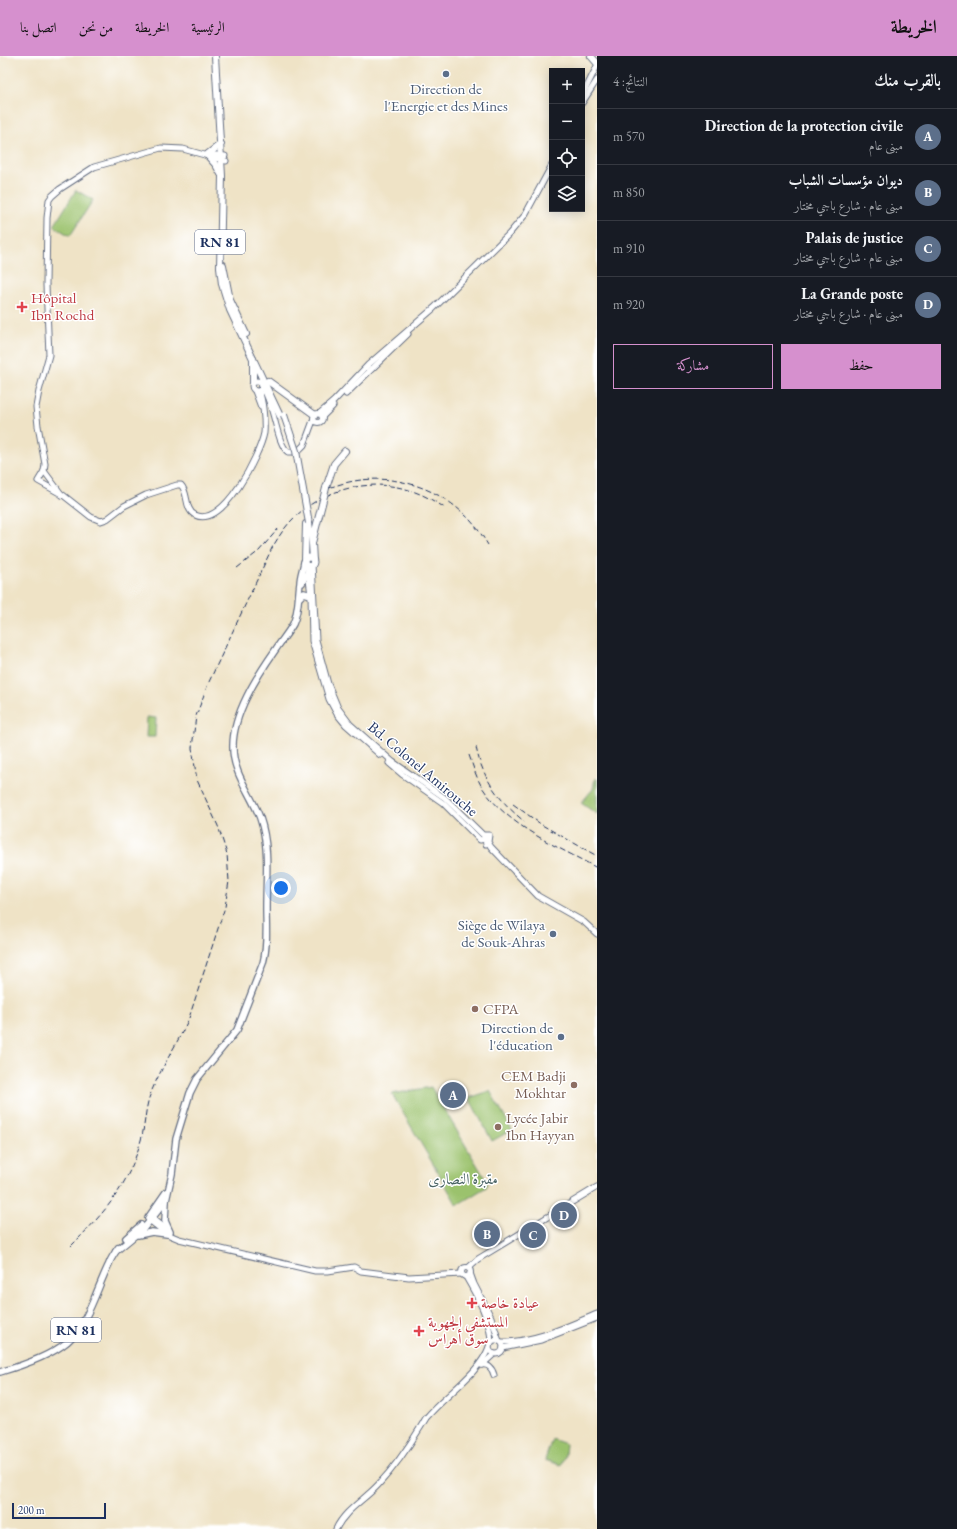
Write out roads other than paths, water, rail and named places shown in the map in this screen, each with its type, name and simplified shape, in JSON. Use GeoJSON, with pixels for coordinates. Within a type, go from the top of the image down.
{"type":"FeatureCollection","features":[{"type":"Feature","properties":{"kind":"highway","name":"RN 81"},"geometry":{"type":"LineString","coordinates":[[215,56],[223,158],[220,277],[226,301],[253,357],[261,389],[282,416]]}},
{"type":"Feature","properties":{"kind":"highway","name":"RN 81"},"geometry":{"type":"LineString","coordinates":[[219,56],[223,158],[223,256],[226,282],[230,300],[268,380],[296,451],[307,523],[312,543],[308,564]]}},
{"type":"Feature","properties":{"kind":"highway"},"geometry":{"type":"LineString","coordinates":[[591,56],[597,65]]}},
{"type":"Feature","properties":{"kind":"highway"},"geometry":{"type":"LineString","coordinates":[[221,144],[206,155],[216,165],[222,176]]}},
{"type":"Feature","properties":{"kind":"highway"},"geometry":{"type":"LineString","coordinates":[[253,357],[253,383]]}},
{"type":"Feature","properties":{"kind":"highway"},"geometry":{"type":"LineString","coordinates":[[268,380],[317,416]]}},
{"type":"Feature","properties":{"kind":"highway"},"geometry":{"type":"LineString","coordinates":[[312,543],[332,466],[345,451]]}},
{"type":"Feature","properties":{"kind":"highway","name":"RN 81"},"geometry":{"type":"LineString","coordinates":[[307,523],[308,564]]}},
{"type":"Feature","properties":{"kind":"main road"},"geometry":{"type":"LineString","coordinates":[[299,589],[308,564]]}},
{"type":"Feature","properties":{"kind":"main road"},"geometry":{"type":"LineString","coordinates":[[299,589],[308,564]]}},
{"type":"Feature","properties":{"kind":"main road","name":"RN 81"},"geometry":{"type":"LineString","coordinates":[[116,1251],[135,1235],[166,1201],[170,1185],[176,1139],[190,1093],[197,1079],[237,1030],[265,955],[266,839],[259,816],[238,774],[234,761],[233,743],[237,723],[249,693],[257,678],[291,627],[297,612],[299,589]]}},
{"type":"Feature","properties":{"kind":"main road"},"geometry":{"type":"LineString","coordinates":[[298,598],[304,592],[310,595]]}},
{"type":"Feature","properties":{"kind":"main road","name":"RN 81"},"geometry":{"type":"LineString","coordinates":[[0,1372],[54,1351],[67,1341],[82,1322],[94,1300],[108,1265],[116,1251],[123,1242],[150,1218],[170,1185]]}},
{"type":"Feature","properties":{"kind":"main road"},"geometry":{"type":"LineString","coordinates":[[135,1235],[152,1232],[170,1234],[165,1221],[166,1201]]}},
{"type":"Feature","properties":{"kind":"street"},"geometry":{"type":"LineString","coordinates":[[585,90],[597,65]]}},
{"type":"Feature","properties":{"kind":"street"},"geometry":{"type":"LineString","coordinates":[[585,98],[597,80]]}},
{"type":"Feature","properties":{"kind":"street"},"geometry":{"type":"LineString","coordinates":[[223,158],[183,149],[166,147],[94,167],[55,193],[49,200],[46,263],[49,355],[36,407],[45,464],[44,471],[38,481],[63,496],[91,517],[98,520],[103,521],[124,506],[146,495],[169,486],[179,485],[185,489],[189,508],[193,514],[199,516],[212,514],[222,508],[251,466],[264,433],[262,409],[261,389],[261,383],[258,381],[253,383],[252,388],[261,389],[269,401],[282,443],[287,451],[294,453],[300,450],[304,445],[308,433],[317,416],[442,304],[506,241],[528,216],[549,172]]}},
{"type":"Feature","properties":{"kind":"street"},"geometry":{"type":"LineString","coordinates":[[544,184],[549,176]]}},
{"type":"Feature","properties":{"kind":"street"},"geometry":{"type":"LineString","coordinates":[[262,409],[269,401]]}},
{"type":"Feature","properties":{"kind":"street"},"geometry":{"type":"LineString","coordinates":[[308,433],[317,423],[322,421],[317,416]]}},
{"type":"Feature","properties":{"kind":"street"},"geometry":{"type":"LineString","coordinates":[[44,471],[63,496]]}},
{"type":"Feature","properties":{"kind":"street","name":"Bd. Colonel Amirouche"},"geometry":{"type":"LineString","coordinates":[[308,564],[312,641],[315,656],[329,699],[337,714],[346,725],[397,770],[443,803],[480,840],[485,839],[485,844],[491,847]]}},
{"type":"Feature","properties":{"kind":"street","name":"Bd. Colonel Amirouche"},"geometry":{"type":"LineString","coordinates":[[308,564],[318,646],[333,696],[342,715],[393,762],[445,798],[483,835],[489,835],[488,842],[491,847]]}},
{"type":"Feature","properties":{"kind":"street"},"geometry":{"type":"LineString","coordinates":[[491,847],[538,896],[584,922],[597,934]]}},
{"type":"Feature","properties":{"kind":"street"},"geometry":{"type":"LineString","coordinates":[[150,1218],[170,1234],[188,1242],[315,1271],[328,1271],[354,1267],[361,1271],[402,1276],[467,1273],[478,1259],[597,1187]]}},
{"type":"Feature","properties":{"kind":"street"},"geometry":{"type":"LineString","coordinates":[[336,1529],[343,1517],[374,1489],[387,1474],[426,1418],[494,1354],[500,1353],[501,1344],[491,1317],[467,1273]]}},
{"type":"Feature","properties":{"kind":"street"},"geometry":{"type":"LineString","coordinates":[[467,1273],[489,1325],[490,1351],[494,1354]]}},
{"type":"Feature","properties":{"kind":"street"},"geometry":{"type":"LineString","coordinates":[[501,1344],[539,1336],[597,1314]]}},
{"type":"Feature","properties":{"kind":"street"},"geometry":{"type":"LineString","coordinates":[[444,1402],[476,1367],[494,1341],[501,1344],[541,1340],[597,1318]]}},
{"type":"Feature","properties":{"kind":"street"},"geometry":{"type":"LineString","coordinates":[[482,1365],[486,1365],[490,1368],[494,1375]]}},
{"type":"Feature","properties":{"kind":"railway"},"geometry":{"type":"LineString","coordinates":[[329,488],[346,483],[382,479],[400,481],[417,486],[449,502],[463,513],[477,528],[488,545]]}},
{"type":"Feature","properties":{"kind":"railway"},"geometry":{"type":"LineString","coordinates":[[71,1246],[105,1210],[114,1198],[136,1157],[141,1140],[149,1098],[158,1077],[189,1018],[225,907],[229,881],[227,854],[218,826],[197,780],[192,748],[196,716],[208,684],[272,548],[289,523],[308,506],[322,498],[352,488],[368,485],[384,485],[400,488],[423,495],[445,508]]}},
{"type":"Feature","properties":{"kind":"railway"},"geometry":{"type":"LineString","coordinates":[[237,568],[259,551],[278,529]]}},
{"type":"Feature","properties":{"kind":"railway"},"geometry":{"type":"LineString","coordinates":[[476,747],[483,769],[493,789],[500,798],[525,822]]}},
{"type":"Feature","properties":{"kind":"railway"},"geometry":{"type":"LineString","coordinates":[[469,755],[482,787],[505,813],[534,834],[597,868]]}},
{"type":"Feature","properties":{"kind":"railway"},"geometry":{"type":"LineString","coordinates":[[513,804],[542,825],[597,856]]}},
{"type":"Feature","properties":{"kind":"place","name":"Direction de l'Energie et des Mines"},"geometry":{"type":"Point","coordinates":[446,74]}},
{"type":"Feature","properties":{"kind":"place","name":"Hôpital Ibn Rochd"},"geometry":{"type":"Point","coordinates":[22,307]}},
{"type":"Feature","properties":{"kind":"place","name":"Siège de Wilaya de Souk-Ahras"},"geometry":{"type":"Point","coordinates":[553,934]}},
{"type":"Feature","properties":{"kind":"place","name":"CFPA"},"geometry":{"type":"Point","coordinates":[475,1009]}},
{"type":"Feature","properties":{"kind":"place","name":"Direction de l'éducation"},"geometry":{"type":"Point","coordinates":[561,1037]}},
{"type":"Feature","properties":{"kind":"place","name":"CEM Badji Mokhtar"},"geometry":{"type":"Point","coordinates":[574,1085]}},
{"type":"Feature","properties":{"kind":"place","name":"Direction de la protection civile"},"geometry":{"type":"Point","coordinates":[453,1095]}},
{"type":"Feature","properties":{"kind":"place","name":"Lycée Jabir Ibn Hayyan"},"geometry":{"type":"Point","coordinates":[498,1127]}},
{"type":"Feature","properties":{"kind":"place","name":"La Grande poste"},"geometry":{"type":"Point","coordinates":[564,1215]}},
{"type":"Feature","properties":{"kind":"place","name":"ديوان مؤسسات الشباب"},"geometry":{"type":"Point","coordinates":[487,1234]}},
{"type":"Feature","properties":{"kind":"place","name":"Palais de justice"},"geometry":{"type":"Point","coordinates":[533,1235]}},
{"type":"Feature","properties":{"kind":"place","name":"عيادة خاصة"},"geometry":{"type":"Point","coordinates":[472,1303]}},
{"type":"Feature","properties":{"kind":"place","name":"المستشفى الجهوية سوق أهراس"},"geometry":{"type":"Point","coordinates":[419,1331]}},
{"type":"Feature","properties":{"kind":"park label","name":"مقبرة النصارى"},"geometry":{"type":"Point","coordinates":[463,1179]}}]}
